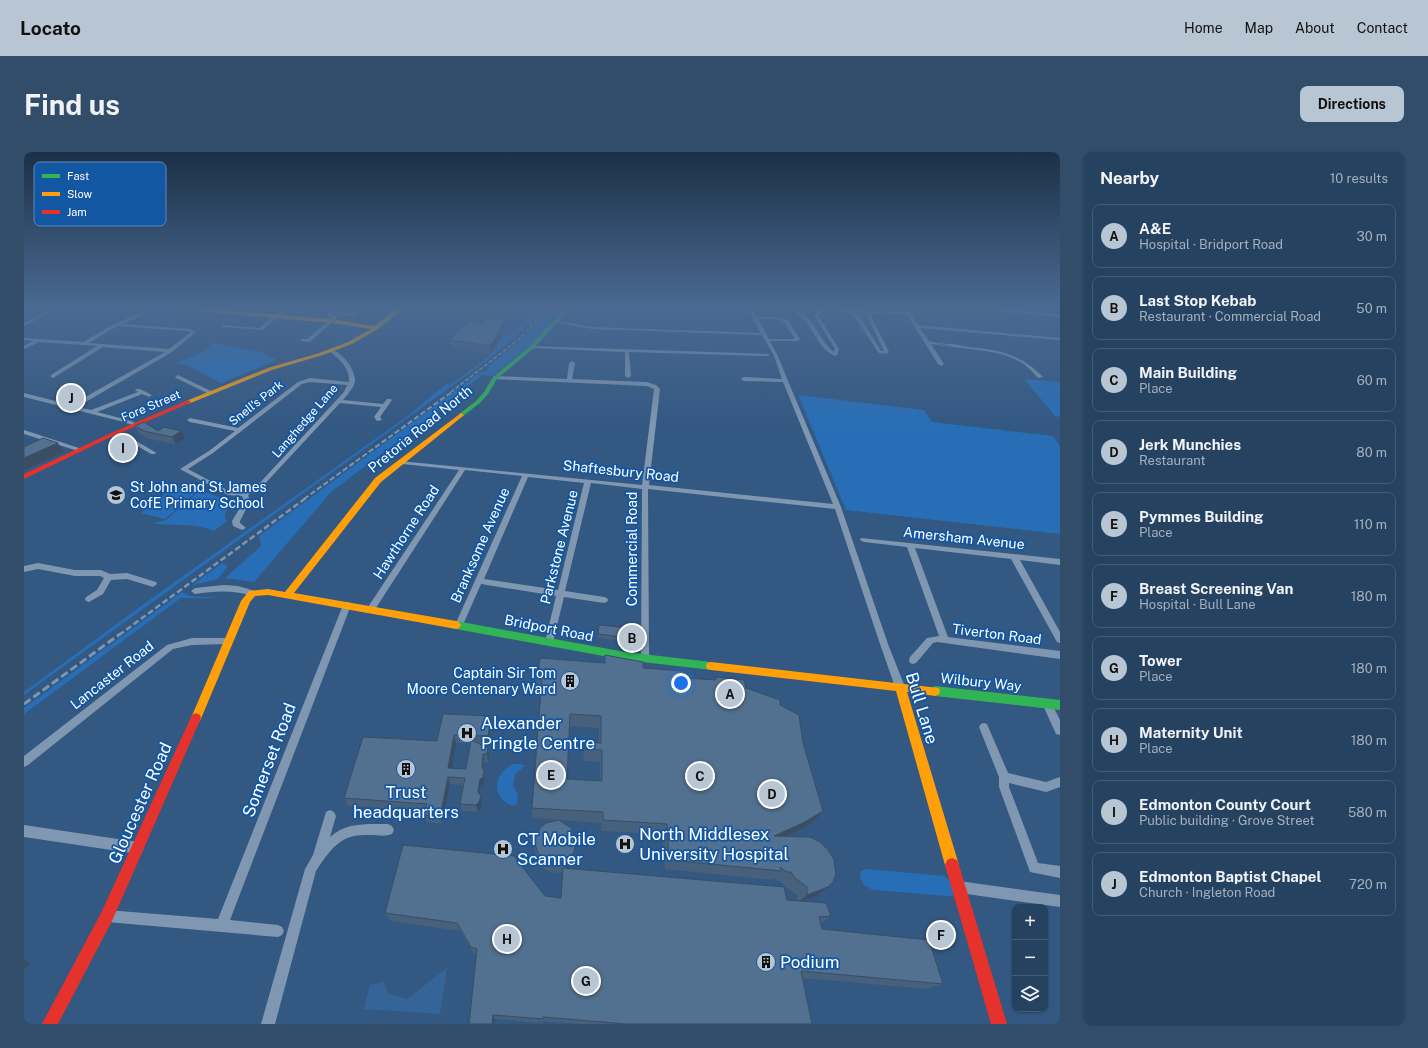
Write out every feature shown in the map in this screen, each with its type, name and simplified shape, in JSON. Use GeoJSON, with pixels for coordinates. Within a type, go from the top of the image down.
{"type":"FeatureCollection","features":[{"type":"Feature","properties":{"kind":"street"},"geometry":{"type":"LineString","coordinates":[[53,376],[100,347]]}},
{"type":"Feature","properties":{"kind":"street"},"geometry":{"type":"LineString","coordinates":[[122,347],[170,351]]}},
{"type":"Feature","properties":{"kind":"street"},"geometry":{"type":"LineString","coordinates":[[72,407],[175,347]]}},
{"type":"Feature","properties":{"kind":"street","name":"Fore Street"},"geometry":{"type":"LineString","coordinates":[[24,477],[80,450],[210,393],[289,362],[332,351],[342,347]]}},
{"type":"Feature","properties":{"kind":"street"},"geometry":{"type":"LineString","coordinates":[[532,347],[768,355]]}},
{"type":"Feature","properties":{"kind":"street","name":"Pretoria Road North"},"geometry":{"type":"LineString","coordinates":[[287,595],[378,480],[478,402],[486,393],[495,378],[532,347]]}},
{"type":"Feature","properties":{"kind":"street","name":"Bull Lane"},"geometry":{"type":"LineString","coordinates":[[771,347],[838,507],[900,687],[999,1024]]}},
{"type":"Feature","properties":{"kind":"street"},"geometry":{"type":"LineString","coordinates":[[825,347],[835,354],[835,347]]}},
{"type":"Feature","properties":{"kind":"street"},"geometry":{"type":"LineString","coordinates":[[877,347],[880,352],[887,352],[884,347]]}},
{"type":"Feature","properties":{"kind":"street"},"geometry":{"type":"LineString","coordinates":[[930,347],[941,364]]}},
{"type":"Feature","properties":{"kind":"street"},"geometry":{"type":"LineString","coordinates":[[961,347],[988,350],[1002,354],[1025,364],[1040,377]]}},
{"type":"Feature","properties":{"kind":"street"},"geometry":{"type":"LineString","coordinates":[[627,350],[628,376]]}},
{"type":"Feature","properties":{"kind":"street","name":"Langhedge Lane"},"geometry":{"type":"LineString","coordinates":[[244,494],[258,488],[263,484],[339,401],[351,384],[352,380],[347,364],[332,351]]}},
{"type":"Feature","properties":{"kind":"street"},"geometry":{"type":"LineString","coordinates":[[569,381],[572,363]]}},
{"type":"Feature","properties":{"kind":"street"},"geometry":{"type":"LineString","coordinates":[[178,377],[210,393]]}},
{"type":"Feature","properties":{"kind":"street","name":"Commercial Road"},"geometry":{"type":"LineString","coordinates":[[495,378],[647,384],[654,386],[657,389],[645,487],[644,658]]}},
{"type":"Feature","properties":{"kind":"street"},"geometry":{"type":"LineString","coordinates":[[744,379],[785,381]]}},
{"type":"Feature","properties":{"kind":"street","name":"Snell's Park"},"geometry":{"type":"LineString","coordinates":[[244,494],[226,493],[183,469],[212,452],[300,383],[310,380],[351,384]]}},
{"type":"Feature","properties":{"kind":"street"},"geometry":{"type":"LineString","coordinates":[[92,412],[140,391],[149,395]]}},
{"type":"Feature","properties":{"kind":"street"},"geometry":{"type":"LineString","coordinates":[[24,395],[126,421],[136,426]]}},
{"type":"Feature","properties":{"kind":"street"},"geometry":{"type":"LineString","coordinates":[[379,420],[377,417],[389,400]]}},
{"type":"Feature","properties":{"kind":"street"},"geometry":{"type":"LineString","coordinates":[[339,401],[385,406]]}},
{"type":"Feature","properties":{"kind":"street"},"geometry":{"type":"LineString","coordinates":[[190,420],[240,430]]}},
{"type":"Feature","properties":{"kind":"street"},"geometry":{"type":"LineString","coordinates":[[24,432],[80,450]]}},
{"type":"Feature","properties":{"kind":"street"},"geometry":{"type":"LineString","coordinates":[[119,433],[153,453]]}},
{"type":"Feature","properties":{"kind":"street","name":"Shaftesbury Road"},"geometry":{"type":"LineString","coordinates":[[402,462],[838,507]]}},
{"type":"Feature","properties":{"kind":"street","name":"Hawthorne Road"},"geometry":{"type":"LineString","coordinates":[[371,609],[463,468]]}},
{"type":"Feature","properties":{"kind":"street","name":"Branksome Avenue"},"geometry":{"type":"LineString","coordinates":[[459,625],[526,475]]}},
{"type":"Feature","properties":{"kind":"street","name":"Parkstone Avenue"},"geometry":{"type":"LineString","coordinates":[[549,642],[588,481]]}},
{"type":"Feature","properties":{"kind":"street"},"geometry":{"type":"LineString","coordinates":[[242,528],[236,524],[236,521],[246,501],[244,494]]}},
{"type":"Feature","properties":{"kind":"street","name":"Amersham Avenue"},"geometry":{"type":"LineString","coordinates":[[864,540],[1060,562]]}},
{"type":"Feature","properties":{"kind":"street"},"geometry":{"type":"LineString","coordinates":[[910,546],[945,640]]}},
{"type":"Feature","properties":{"kind":"street"},"geometry":{"type":"LineString","coordinates":[[1014,557],[1060,640]]}},
{"type":"Feature","properties":{"kind":"street"},"geometry":{"type":"LineString","coordinates":[[24,568],[38,566],[74,574],[101,573],[109,577],[127,576],[153,584]]}},
{"type":"Feature","properties":{"kind":"street"},"geometry":{"type":"LineString","coordinates":[[89,599],[100,592],[109,577]]}},
{"type":"Feature","properties":{"kind":"street"},"geometry":{"type":"LineString","coordinates":[[479,581],[604,600]]}},
{"type":"Feature","properties":{"kind":"street","name":"Bridport Road"},"geometry":{"type":"LineString","coordinates":[[195,591],[226,588],[238,589],[252,593],[261,591],[371,609],[604,653],[900,687]]}},
{"type":"Feature","properties":{"kind":"street","name":"Gloucester Road"},"geometry":{"type":"LineString","coordinates":[[50,1024],[106,916],[138,848],[246,601],[252,593]]}},
{"type":"Feature","properties":{"kind":"street","name":"Somerset Road"},"geometry":{"type":"LineString","coordinates":[[222,926],[347,605]]}},
{"type":"Feature","properties":{"kind":"street","name":"Tiverton Road"},"geometry":{"type":"LineString","coordinates":[[913,660],[937,634],[940,625]]}},
{"type":"Feature","properties":{"kind":"street","name":"Tiverton Road"},"geometry":{"type":"LineString","coordinates":[[930,640],[945,640],[1060,655]]}},
{"type":"Feature","properties":{"kind":"street","name":"Lancaster Road"},"geometry":{"type":"LineString","coordinates":[[24,762],[170,647],[178,643],[187,642],[229,641]]}},
{"type":"Feature","properties":{"kind":"street","name":"Wilbury Way"},"geometry":{"type":"LineString","coordinates":[[900,687],[1060,705]]}},
{"type":"Feature","properties":{"kind":"street"},"geometry":{"type":"LineString","coordinates":[[1047,703],[1060,731]]}},
{"type":"Feature","properties":{"kind":"street"},"geometry":{"type":"LineString","coordinates":[[984,727],[1004,777],[1004,787],[1034,868],[1060,872]]}},
{"type":"Feature","properties":{"kind":"street"},"geometry":{"type":"LineString","coordinates":[[1004,777],[1046,787],[1060,782]]}},
{"type":"Feature","properties":{"kind":"street"},"geometry":{"type":"LineString","coordinates":[[318,858],[330,816]]}},
{"type":"Feature","properties":{"kind":"street"},"geometry":{"type":"LineString","coordinates":[[268,1024],[311,869],[318,858],[346,833],[366,830],[388,830]]}},
{"type":"Feature","properties":{"kind":"street"},"geometry":{"type":"LineString","coordinates":[[24,831],[138,848]]}},
{"type":"Feature","properties":{"kind":"street"},"geometry":{"type":"LineString","coordinates":[[959,887],[1060,901]]}},
{"type":"Feature","properties":{"kind":"street"},"geometry":{"type":"LineString","coordinates":[[106,916],[278,931]]}},
{"type":"Feature","properties":{"kind":"shaded area"},"geometry":{"type":"Polygon","coordinates":[[[209,347],[233,347],[261,352],[277,360],[221,383],[187,365],[176,363],[201,353],[209,347]]]}},
{"type":"Feature","properties":{"kind":"shaded area"},"geometry":{"type":"Polygon","coordinates":[[[496,347],[504,347],[477,368],[24,695],[24,692],[141,606],[409,415],[432,395],[447,384],[450,385],[487,358],[496,347]]]}},
{"type":"Feature","properties":{"kind":"shaded area"},"geometry":{"type":"Polygon","coordinates":[[[512,347],[528,347],[492,376],[482,375],[410,433],[332,491],[254,582],[225,578],[261,546],[259,536],[482,371],[486,372],[488,370],[485,369],[512,347]]]}},
{"type":"Feature","properties":{"kind":"shaded area"},"geometry":{"type":"Polygon","coordinates":[[[1024,379],[1060,382],[1060,417],[1055,416],[1024,379]]]}},
{"type":"Feature","properties":{"kind":"shaded area"},"geometry":{"type":"Polygon","coordinates":[[[798,395],[924,410],[932,422],[1053,436],[1060,446],[1060,534],[846,510],[798,395]]]}},
{"type":"Feature","properties":{"kind":"shaded area"},"geometry":{"type":"Polygon","coordinates":[[[173,487],[196,492],[165,519],[141,513],[173,487]]]}},
{"type":"Feature","properties":{"kind":"shaded area"},"geometry":{"type":"Polygon","coordinates":[[[200,490],[225,500],[227,498],[233,501],[225,513],[225,518],[227,521],[214,531],[207,528],[192,526],[153,523],[166,520],[200,490]]]}},
{"type":"Feature","properties":{"kind":"shaded area"},"geometry":{"type":"Polygon","coordinates":[[[222,563],[228,566],[218,579],[192,585],[222,563]]]}},
{"type":"Feature","properties":{"kind":"shaded area"},"geometry":{"type":"Polygon","coordinates":[[[182,592],[189,596],[223,598],[181,598],[24,714],[24,708],[182,592]]]}},
{"type":"Feature","properties":{"kind":"shaded area"},"geometry":{"type":"Polygon","coordinates":[[[514,764],[525,766],[515,774],[513,786],[518,795],[517,804],[513,806],[500,797],[497,785],[498,779],[502,773],[514,764]]]}},
{"type":"Feature","properties":{"kind":"shaded area"},"geometry":{"type":"Polygon","coordinates":[[[867,869],[944,876],[950,880],[955,894],[952,896],[946,896],[873,890],[864,885],[860,878],[861,871],[867,869]]]}},
{"type":"Feature","properties":{"kind":"shaded area"},"geometry":{"type":"Polygon","coordinates":[[[447,968],[440,1014],[364,1009],[370,985],[384,982],[388,993],[407,999],[447,968]]]}},
{"type":"Feature","properties":{"kind":"building"},"geometry":{"type":"Polygon","coordinates":[[[144,422],[158,431],[164,427],[181,431],[172,437],[144,431],[135,426],[144,422]]]}},
{"type":"Feature","properties":{"kind":"building"},"geometry":{"type":"Polygon","coordinates":[[[43,438],[58,443],[24,458],[24,447],[43,438]]]}},
{"type":"Feature","properties":{"kind":"building"},"geometry":{"type":"Polygon","coordinates":[[[599,625],[630,628],[629,638],[598,634],[599,625]]]}},
{"type":"Feature","properties":{"kind":"building"},"geometry":{"type":"Polygon","coordinates":[[[605,655],[643,662],[643,668],[683,671],[683,678],[716,680],[716,677],[744,680],[746,688],[780,700],[780,705],[799,715],[803,743],[823,811],[803,823],[774,836],[810,837],[820,842],[834,859],[836,874],[833,882],[828,887],[807,895],[807,887],[795,878],[791,872],[787,872],[780,867],[781,871],[669,860],[667,824],[603,820],[603,812],[532,808],[542,678],[537,677],[540,658],[605,663],[605,655]],[[570,714],[567,779],[602,781],[602,750],[585,749],[585,742],[601,743],[601,716],[570,714]]]}},
{"type":"Feature","properties":{"kind":"building","name":"Trust headquarters"},"geometry":{"type":"Polygon","coordinates":[[[443,714],[491,716],[488,736],[454,735],[448,768],[466,769],[471,740],[488,748],[487,754],[483,754],[483,778],[480,779],[478,792],[481,796],[476,805],[460,804],[465,778],[448,777],[440,817],[423,815],[427,804],[344,798],[363,737],[437,741],[443,714]]]}},
{"type":"Feature","properties":{"kind":"building"},"geometry":{"type":"Polygon","coordinates":[[[559,820],[571,828],[576,840],[574,852],[566,862],[548,862],[541,857],[537,851],[535,842],[536,836],[541,827],[546,823],[559,820]]]}},
{"type":"Feature","properties":{"kind":"building"},"geometry":{"type":"Polygon","coordinates":[[[403,845],[514,856],[545,896],[561,898],[563,868],[784,887],[787,900],[826,903],[831,916],[819,917],[822,929],[929,940],[943,984],[801,971],[812,1024],[626,1024],[543,1017],[543,1019],[493,1015],[492,1024],[469,1024],[477,949],[471,947],[457,923],[385,913],[403,845]]]}},
{"type":"Feature","properties":{"kind":"railway"},"geometry":{"type":"LineString","coordinates":[[451,392],[509,347]]}},
{"type":"Feature","properties":{"kind":"railway"},"geometry":{"type":"LineString","coordinates":[[304,499],[453,391]]}},
{"type":"Feature","properties":{"kind":"railway"},"geometry":{"type":"LineString","coordinates":[[119,635],[306,498]]}},
{"type":"Feature","properties":{"kind":"railway"},"geometry":{"type":"LineString","coordinates":[[24,704],[120,634]]}},
{"type":"Feature","properties":{"kind":"traffic: fast"},"geometry":{"type":"LineString","coordinates":[[461,415],[478,402],[486,393],[495,378],[532,347]]}},
{"type":"Feature","properties":{"kind":"traffic: fast"},"geometry":{"type":"LineString","coordinates":[[456,625],[625,656],[711,666]]}},
{"type":"Feature","properties":{"kind":"traffic: fast"},"geometry":{"type":"LineString","coordinates":[[935,691],[1060,705]]}},
{"type":"Feature","properties":{"kind":"traffic: slow"},"geometry":{"type":"LineString","coordinates":[[188,402],[270,369],[340,347]]}},
{"type":"Feature","properties":{"kind":"traffic: slow"},"geometry":{"type":"LineString","coordinates":[[287,595],[378,480],[461,415]]}},
{"type":"Feature","properties":{"kind":"traffic: slow"},"geometry":{"type":"LineString","coordinates":[[196,718],[246,601],[252,593],[268,592],[456,625]]}},
{"type":"Feature","properties":{"kind":"traffic: slow"},"geometry":{"type":"LineString","coordinates":[[711,666],[935,691]]}},
{"type":"Feature","properties":{"kind":"traffic: slow"},"geometry":{"type":"LineString","coordinates":[[900,687],[952,865]]}},
{"type":"Feature","properties":{"kind":"traffic: jam"},"geometry":{"type":"LineString","coordinates":[[24,477],[111,435],[188,402]]}},
{"type":"Feature","properties":{"kind":"traffic: jam"},"geometry":{"type":"LineString","coordinates":[[50,1024],[107,916],[196,718]]}},
{"type":"Feature","properties":{"kind":"traffic: jam"},"geometry":{"type":"LineString","coordinates":[[952,865],[999,1024]]}},
{"type":"Feature","properties":{"kind":"place","name":"Edmonton Baptist Chapel"},"geometry":{"type":"Point","coordinates":[71,398]}},
{"type":"Feature","properties":{"kind":"place","name":"Edmonton County Court"},"geometry":{"type":"Point","coordinates":[123,448]}},
{"type":"Feature","properties":{"kind":"place","name":"St John and St James CofE Primary School"},"geometry":{"type":"Point","coordinates":[116,495]}},
{"type":"Feature","properties":{"kind":"place","name":"Last Stop Kebab"},"geometry":{"type":"Point","coordinates":[632,638]}},
{"type":"Feature","properties":{"kind":"place","name":"Captain Sir Tom Moore Centenary Ward"},"geometry":{"type":"Point","coordinates":[570,681]}},
{"type":"Feature","properties":{"kind":"place","name":"A&E"},"geometry":{"type":"Point","coordinates":[730,694]}},
{"type":"Feature","properties":{"kind":"place","name":"Alexander Pringle Centre"},"geometry":{"type":"Point","coordinates":[467,733]}},
{"type":"Feature","properties":{"kind":"place","name":"Trust headquarters"},"geometry":{"type":"Point","coordinates":[406,769]}},
{"type":"Feature","properties":{"kind":"place","name":"Pymmes Building"},"geometry":{"type":"Point","coordinates":[551,775]}},
{"type":"Feature","properties":{"kind":"place","name":"Main Building"},"geometry":{"type":"Point","coordinates":[700,776]}},
{"type":"Feature","properties":{"kind":"place","name":"Jerk Munchies"},"geometry":{"type":"Point","coordinates":[772,794]}},
{"type":"Feature","properties":{"kind":"place","name":"North Middlesex University Hospital"},"geometry":{"type":"Point","coordinates":[625,844]}},
{"type":"Feature","properties":{"kind":"place","name":"CT Mobile Scanner"},"geometry":{"type":"Point","coordinates":[503,849]}},
{"type":"Feature","properties":{"kind":"place","name":"Breast Screening Van"},"geometry":{"type":"Point","coordinates":[941,935]}},
{"type":"Feature","properties":{"kind":"place","name":"Maternity Unit"},"geometry":{"type":"Point","coordinates":[507,939]}},
{"type":"Feature","properties":{"kind":"place","name":"Podium"},"geometry":{"type":"Point","coordinates":[766,962]}},
{"type":"Feature","properties":{"kind":"place","name":"Tower"},"geometry":{"type":"Point","coordinates":[586,981]}}]}
